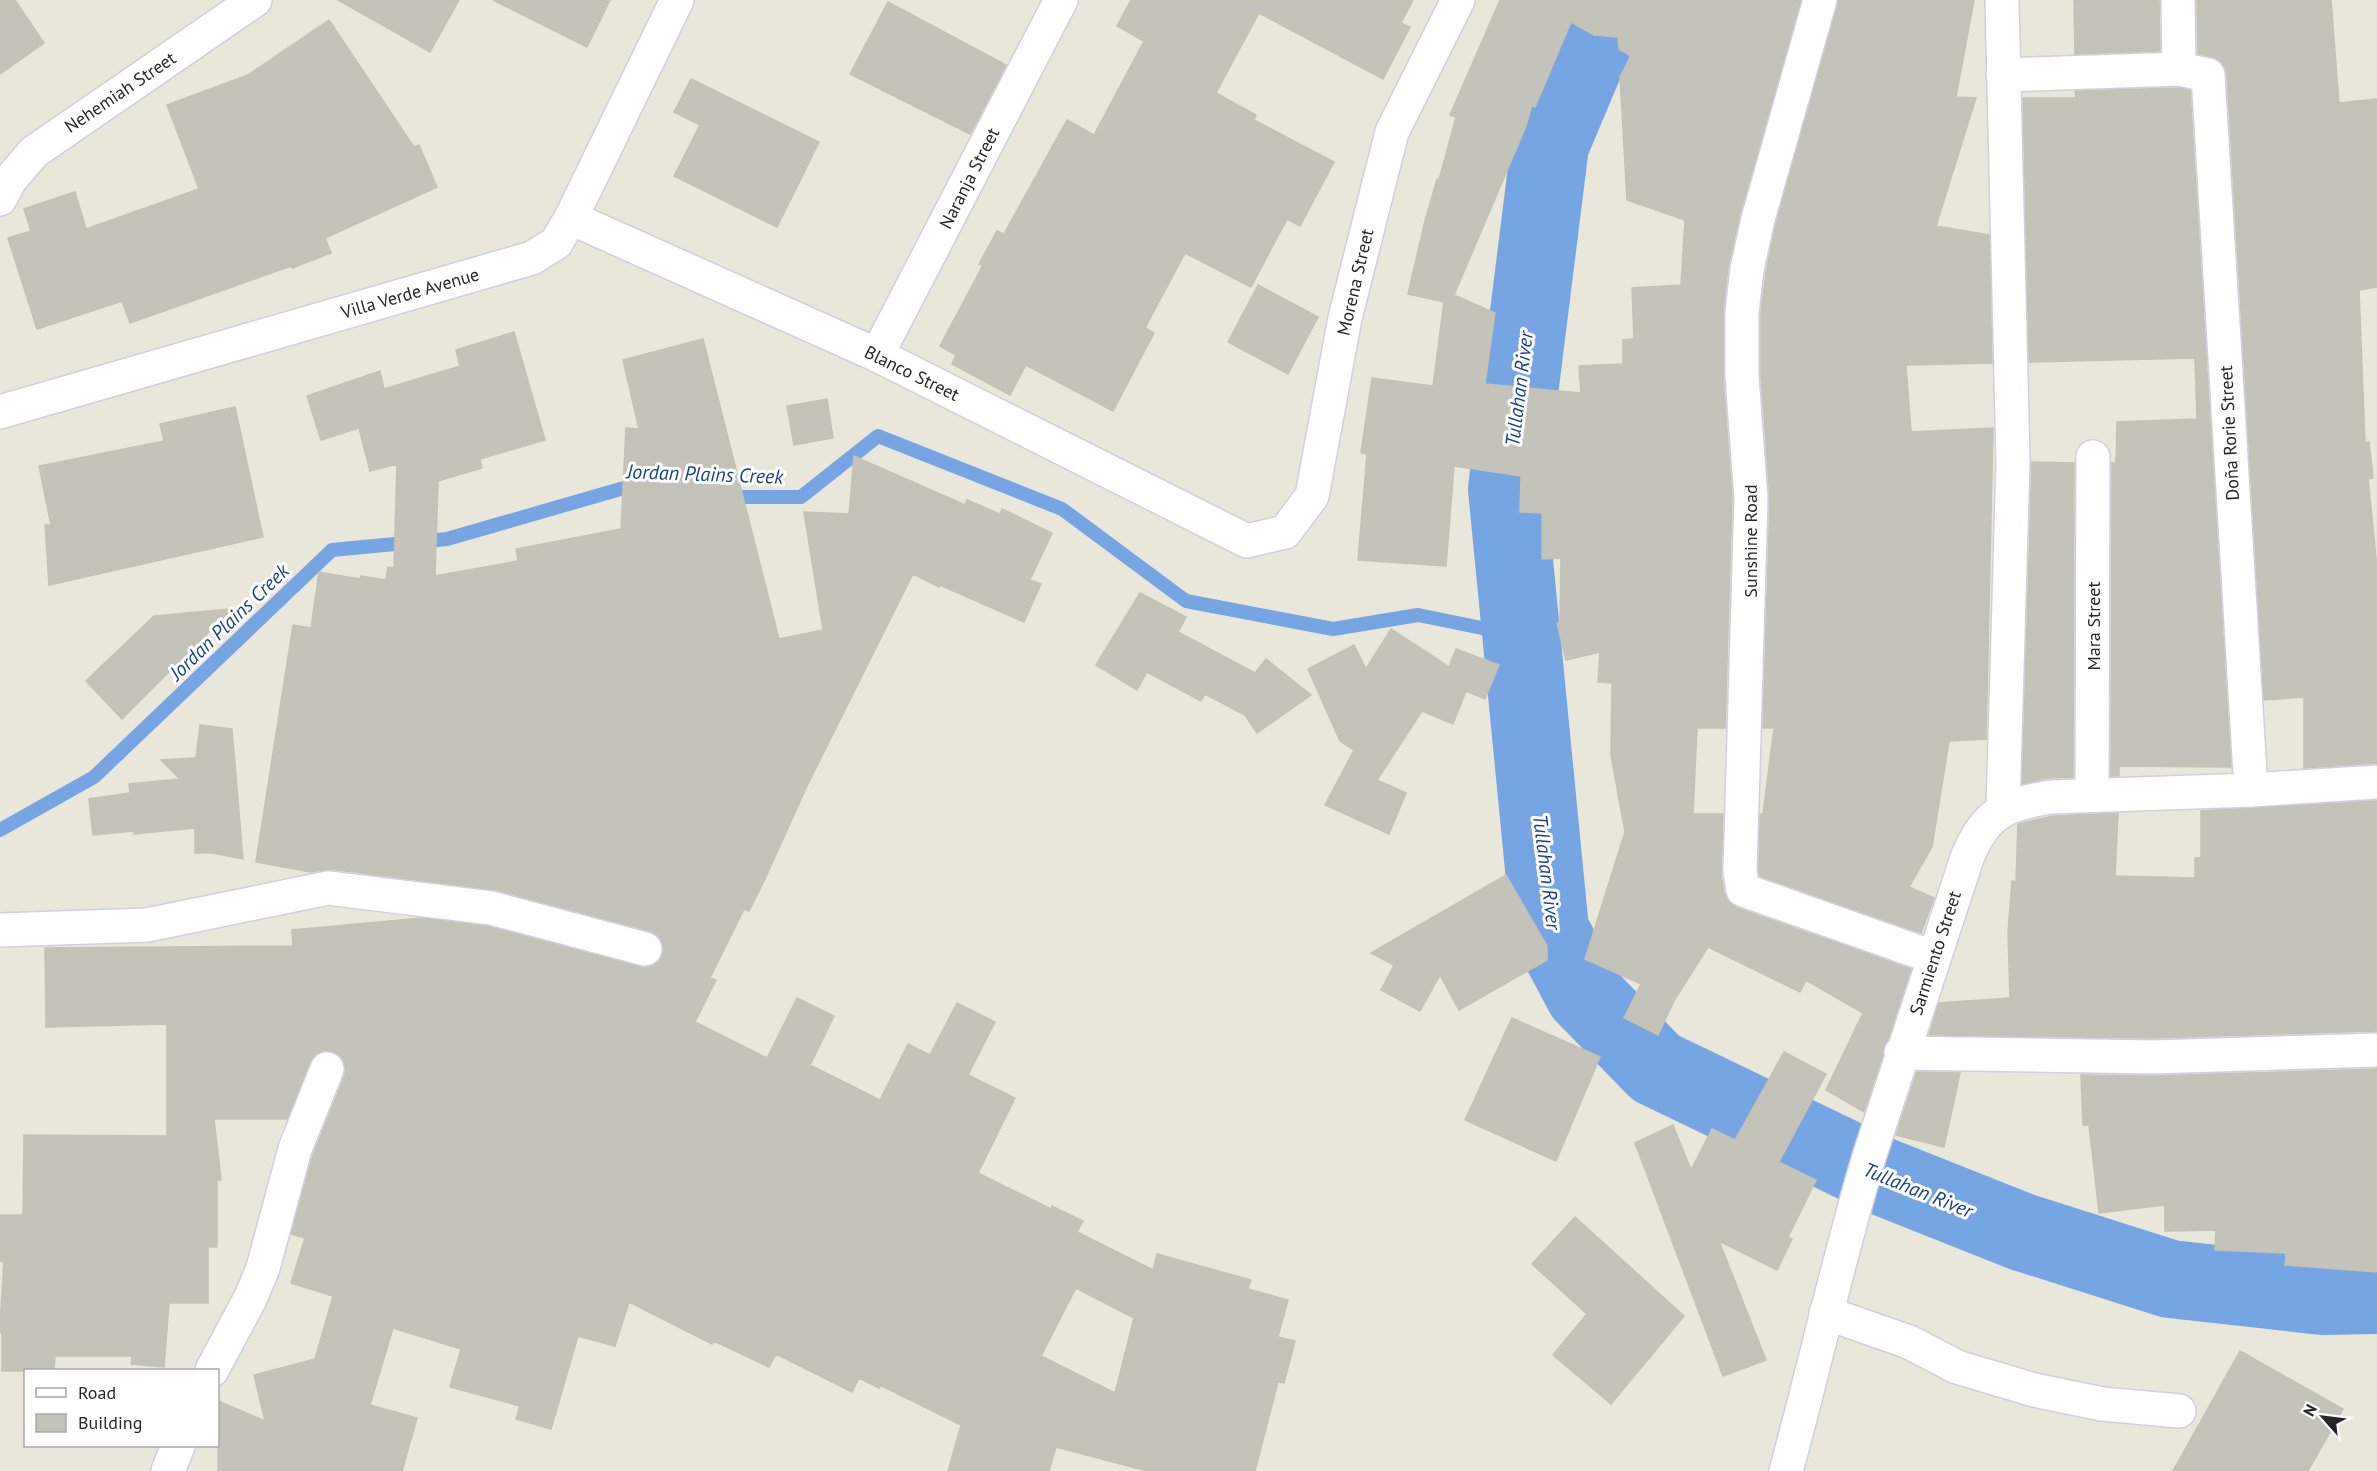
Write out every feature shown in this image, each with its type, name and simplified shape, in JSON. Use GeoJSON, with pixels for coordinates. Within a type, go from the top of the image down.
{"type":"FeatureCollection","features":[{"type":"Feature","properties":{"kind":"street","name":"Nehemiah Street"},"geometry":{"type":"LineString","coordinates":[[0,199],[10,180],[34,152],[255,0]]}},
{"type":"Feature","properties":{"kind":"street","name":"Villa Verde Avenue"},"geometry":{"type":"LineString","coordinates":[[0,412],[532,258],[556,243],[572,218],[677,0]]}},
{"type":"Feature","properties":{"kind":"street","name":"Naranja Street"},"geometry":{"type":"LineString","coordinates":[[877,355],[1061,0]]}},
{"type":"Feature","properties":{"kind":"street","name":"Morena Street"},"geometry":{"type":"LineString","coordinates":[[1247,541],[1285,532],[1312,496],[1345,318],[1392,132],[1458,0]]}},
{"type":"Feature","properties":{"kind":"street","name":"Sunshine Road"},"geometry":{"type":"LineString","coordinates":[[1820,0],[1758,219],[1747,268],[1742,312],[1742,376],[1751,511],[1740,871],[1743,890],[1933,957]]}},
{"type":"Feature","properties":{"kind":"street"},"geometry":{"type":"LineString","coordinates":[[2002,0],[2013,461],[2003,809]]}},
{"type":"Feature","properties":{"kind":"street","name":"Doña Rorie Street"},"geometry":{"type":"LineString","coordinates":[[2178,0],[2193,72],[2251,790]]}},
{"type":"Feature","properties":{"kind":"street"},"geometry":{"type":"LineString","coordinates":[[2003,75],[2193,72]]}},
{"type":"Feature","properties":{"kind":"street","name":"Blanco Street"},"geometry":{"type":"LineString","coordinates":[[572,218],[877,355],[1247,541]]}},
{"type":"Feature","properties":{"kind":"street","name":"Mara Street"},"geometry":{"type":"LineString","coordinates":[[2092,795],[2093,457]]}},
{"type":"Feature","properties":{"kind":"street","name":"Sarmiento Street"},"geometry":{"type":"LineString","coordinates":[[1786,1471],[1855,1202],[1901,1053],[1975,837],[1987,822],[2003,809],[2025,801],[2092,795],[2251,790],[2377,782]]}},
{"type":"Feature","properties":{"kind":"street"},"geometry":{"type":"LineString","coordinates":[[0,930],[147,925],[327,888],[491,908],[645,949]]}},
{"type":"Feature","properties":{"kind":"street"},"geometry":{"type":"LineString","coordinates":[[1901,1053],[2152,1057],[2377,1050]]}},
{"type":"Feature","properties":{"kind":"street"},"geometry":{"type":"LineString","coordinates":[[213,1369],[251,1297],[263,1268],[295,1149],[327,1069]]}},
{"type":"Feature","properties":{"kind":"street"},"geometry":{"type":"LineString","coordinates":[[1826,1313],[1909,1342],[1957,1367],[2034,1390],[2102,1404],[2179,1411]]}},
{"type":"Feature","properties":{"kind":"street"},"geometry":{"type":"LineString","coordinates":[[168,1471],[178,1447]]}},
{"type":"Feature","properties":{"kind":"building"},"geometry":{"type":"Polygon","coordinates":[[[0,0],[15,0],[44,43],[0,74],[0,0]]]}},
{"type":"Feature","properties":{"kind":"building"},"geometry":{"type":"Polygon","coordinates":[[[338,0],[459,0],[430,52],[338,0]]]}},
{"type":"Feature","properties":{"kind":"building"},"geometry":{"type":"Polygon","coordinates":[[[493,0],[610,0],[587,47],[493,0]]]}},
{"type":"Feature","properties":{"kind":"building"},"geometry":{"type":"Polygon","coordinates":[[[1131,0],[1413,0],[1401,23],[1410,27],[1383,79],[1259,13],[1216,93],[1256,115],[1254,120],[1334,162],[1300,226],[1287,219],[1251,287],[1185,253],[1145,328],[1154,333],[1113,411],[1026,365],[1010,395],[952,364],[956,355],[940,346],[983,265],[979,264],[997,231],[1004,234],[1067,120],[1094,135],[1144,41],[1117,26],[1131,0]]]}},
{"type":"Feature","properties":{"kind":"building"},"geometry":{"type":"Polygon","coordinates":[[[1500,0],[1801,0],[1740,214],[1728,267],[1723,312],[1723,376],[1732,499],[1725,728],[1697,728],[1693,814],[1723,814],[1721,874],[1724,893],[1729,902],[1737,908],[1911,969],[1864,1112],[1826,1090],[1863,1013],[1806,980],[1800,992],[1708,947],[1675,999],[1658,1035],[1624,1018],[1641,984],[1585,959],[1625,832],[1611,755],[1612,683],[1598,682],[1600,652],[1566,660],[1557,623],[1560,622],[1561,558],[1542,559],[1542,513],[1520,512],[1521,476],[1454,466],[1446,566],[1358,560],[1367,454],[1361,453],[1372,378],[1433,386],[1444,302],[1408,294],[1425,221],[1456,117],[1450,115],[1500,0]],[[1571,22],[1535,107],[1532,105],[1526,126],[1454,295],[1495,313],[1485,384],[1581,393],[1579,366],[1623,364],[1623,340],[1634,339],[1632,288],[1681,285],[1685,220],[1627,200],[1620,77],[1631,56],[1619,49],[1618,37],[1594,35],[1571,22]]]}},
{"type":"Feature","properties":{"kind":"building"},"geometry":{"type":"Polygon","coordinates":[[[1838,0],[1974,0],[1956,97],[1976,98],[1936,226],[1989,235],[1992,363],[1906,365],[1911,432],[1993,428],[1986,739],[1949,741],[1932,847],[1909,887],[1934,898],[1921,933],[1760,876],[1759,870],[1760,814],[1763,814],[1774,728],[1763,728],[1770,499],[1761,375],[1761,313],[1766,272],[1776,224],[1838,0]]]}},
{"type":"Feature","properties":{"kind":"building"},"geometry":{"type":"Polygon","coordinates":[[[2074,0],[2159,0],[2160,51],[2075,54],[2074,0]]]}},
{"type":"Feature","properties":{"kind":"building"},"geometry":{"type":"Polygon","coordinates":[[[2197,0],[2331,0],[2339,103],[2377,99],[2377,287],[2359,290],[2365,443],[2369,442],[2373,478],[2368,479],[2377,568],[2377,763],[2304,768],[2304,697],[2264,700],[2227,74],[2222,62],[2198,54],[2197,0]]]}},
{"type":"Feature","properties":{"kind":"building"},"geometry":{"type":"Polygon","coordinates":[[[888,2],[1006,65],[970,134],[850,74],[888,2]]]}},
{"type":"Feature","properties":{"kind":"building"},"geometry":{"type":"Polygon","coordinates":[[[329,20],[414,147],[419,145],[437,187],[325,238],[331,253],[292,268],[291,266],[130,323],[122,301],[37,329],[8,238],[31,231],[24,209],[75,192],[86,229],[199,189],[167,105],[248,75],[329,20]]]}},
{"type":"Feature","properties":{"kind":"building"},"geometry":{"type":"Polygon","coordinates":[[[691,79],[819,142],[777,227],[674,176],[700,125],[674,112],[691,79]]]}},
{"type":"Feature","properties":{"kind":"building"},"geometry":{"type":"Polygon","coordinates":[[[2177,88],[2190,90],[2231,767],[2119,766],[2119,776],[2111,776],[2112,463],[2116,463],[2117,422],[2197,419],[2195,358],[2029,362],[2023,98],[2076,98],[2075,91],[2177,88]]]}},
{"type":"Feature","properties":{"kind":"building"},"geometry":{"type":"Polygon","coordinates":[[[1258,285],[1318,317],[1288,374],[1228,342],[1258,285]]]}},
{"type":"Feature","properties":{"kind":"building"},"geometry":{"type":"Polygon","coordinates":[[[514,332],[545,440],[480,459],[482,468],[438,481],[435,576],[518,561],[516,549],[621,529],[626,428],[639,429],[623,360],[703,339],[779,639],[823,630],[804,512],[849,514],[854,456],[965,505],[967,500],[1000,514],[1002,509],[1052,533],[1030,580],[1041,584],[1024,622],[913,574],[807,786],[749,911],[744,909],[710,978],[716,980],[695,1022],[767,1058],[797,998],[834,1016],[810,1065],[880,1100],[908,1044],[930,1055],[957,1003],[995,1022],[968,1075],[1015,1098],[978,1173],[1051,1209],[1052,1206],[1083,1221],[1077,1232],[1153,1270],[1157,1254],[1251,1280],[1248,1289],[1288,1300],[1278,1337],[1295,1341],[1284,1383],[1278,1382],[1255,1471],[1147,1471],[1056,1447],[1049,1471],[948,1471],[961,1425],[880,1385],[879,1388],[859,1378],[852,1392],[776,1354],[769,1367],[714,1341],[712,1344],[629,1302],[615,1346],[578,1336],[551,1429],[516,1419],[520,1406],[450,1387],[461,1349],[393,1328],[370,1405],[417,1418],[402,1471],[218,1471],[219,1401],[265,1421],[254,1375],[315,1359],[333,1296],[291,1283],[305,1238],[291,1234],[313,1155],[345,1075],[342,1058],[334,1052],[325,1050],[316,1054],[310,1062],[287,1119],[214,1119],[221,1180],[217,1181],[217,1247],[208,1247],[208,1303],[169,1303],[164,1367],[131,1364],[132,1356],[55,1356],[54,1369],[2,1371],[0,1325],[4,1261],[0,1261],[0,1215],[23,1215],[24,1135],[167,1136],[167,1024],[46,1027],[45,948],[293,946],[292,930],[422,918],[487,926],[640,967],[650,967],[659,962],[663,954],[663,944],[658,935],[650,931],[496,890],[330,869],[311,872],[256,862],[293,625],[311,628],[319,572],[360,579],[361,576],[386,580],[388,567],[394,568],[397,464],[370,471],[359,428],[321,440],[307,396],[380,371],[384,389],[460,366],[456,350],[514,332]],[[1076,1288],[1041,1356],[1115,1393],[1134,1318],[1076,1288]]]}},
{"type":"Feature","properties":{"kind":"building"},"geometry":{"type":"Polygon","coordinates":[[[827,399],[833,438],[794,445],[787,406],[827,399]]]}},
{"type":"Feature","properties":{"kind":"building"},"geometry":{"type":"Polygon","coordinates":[[[235,407],[263,537],[49,585],[45,525],[51,525],[39,466],[164,441],[160,424],[235,407]]]}},
{"type":"Feature","properties":{"kind":"building"},"geometry":{"type":"Polygon","coordinates":[[[2032,462],[2074,463],[2073,777],[2048,778],[2022,784],[2032,462]]]}},
{"type":"Feature","properties":{"kind":"building"},"geometry":{"type":"Polygon","coordinates":[[[1140,593],[1186,617],[1178,632],[1255,673],[1266,659],[1311,695],[1257,733],[1245,715],[1205,694],[1201,701],[1147,672],[1137,690],[1096,665],[1140,593]]]}},
{"type":"Feature","properties":{"kind":"building"},"geometry":{"type":"Polygon","coordinates":[[[232,609],[122,719],[86,681],[154,616],[232,609]]]}},
{"type":"Feature","properties":{"kind":"building"},"geometry":{"type":"Polygon","coordinates":[[[1391,629],[1449,667],[1456,649],[1499,665],[1485,699],[1466,691],[1453,724],[1422,711],[1377,780],[1406,793],[1389,834],[1325,805],[1354,750],[1340,741],[1308,669],[1354,645],[1366,669],[1391,629]]]}},
{"type":"Feature","properties":{"kind":"building"},"geometry":{"type":"Polygon","coordinates":[[[200,725],[232,729],[243,859],[213,853],[195,853],[195,828],[134,834],[134,831],[93,835],[89,799],[130,793],[129,784],[180,779],[161,760],[196,758],[200,725]]]}},
{"type":"Feature","properties":{"kind":"building"},"geometry":{"type":"Polygon","coordinates":[[[2377,801],[2377,1031],[2152,1038],[1929,1035],[1939,1003],[2010,998],[2008,933],[2012,881],[2016,882],[2018,824],[2053,816],[2118,813],[2115,876],[2195,878],[2195,858],[2201,858],[2201,811],[2377,801]]]}},
{"type":"Feature","properties":{"kind":"building"},"geometry":{"type":"Polygon","coordinates":[[[1506,875],[1547,946],[1547,960],[1459,1010],[1440,975],[1420,1011],[1381,990],[1394,965],[1371,953],[1506,875]]]}},
{"type":"Feature","properties":{"kind":"building"},"geometry":{"type":"Polygon","coordinates":[[[1512,1018],[1600,1057],[1556,1161],[1465,1120],[1512,1018]]]}},
{"type":"Feature","properties":{"kind":"building"},"geometry":{"type":"Polygon","coordinates":[[[1784,1052],[1826,1074],[1779,1162],[1816,1180],[1788,1237],[1792,1239],[1777,1270],[1719,1241],[1766,1360],[1723,1376],[1635,1143],[1673,1125],[1691,1170],[1712,1129],[1735,1140],[1784,1052]]]}},
{"type":"Feature","properties":{"kind":"building"},"geometry":{"type":"Polygon","coordinates":[[[2377,1069],[2377,1272],[2285,1265],[2286,1253],[2215,1250],[2216,1230],[2165,1231],[2165,1205],[2099,1213],[2089,1125],[2083,1125],[2081,1075],[2153,1076],[2377,1069]]]}},
{"type":"Feature","properties":{"kind":"building"},"geometry":{"type":"Polygon","coordinates":[[[1917,1072],[1960,1073],[1944,1147],[1896,1135],[1917,1072]]]}},
{"type":"Feature","properties":{"kind":"building"},"geometry":{"type":"Polygon","coordinates":[[[1575,1217],[1684,1316],[1611,1404],[1553,1355],[1587,1314],[1532,1264],[1575,1217]]]}},
{"type":"Feature","properties":{"kind":"building"},"geometry":{"type":"Polygon","coordinates":[[[2240,1351],[2343,1409],[2308,1471],[2173,1471],[2240,1351]]]}},
{"type":"Feature","properties":{"kind":"waterway","name":"Tullahan River"},"geometry":{"type":"LineString","coordinates":[[1611,0],[1550,145],[1507,489],[1550,930],[1584,994],[1656,1068],[1881,1176],[2022,1232],[2170,1279],[2323,1296],[2377,1295]]}},
{"type":"Feature","properties":{"kind":"waterway","name":"Jordan Plains Creek"},"geometry":{"type":"LineString","coordinates":[[726,497],[801,497],[878,436],[1062,509],[1186,601],[1333,629],[1418,615],[1521,636]]}},
{"type":"Feature","properties":{"kind":"waterway","name":"Jordan Plains Creek"},"geometry":{"type":"LineString","coordinates":[[0,830],[94,777],[332,550],[447,539],[624,488],[642,490]]}}]}
